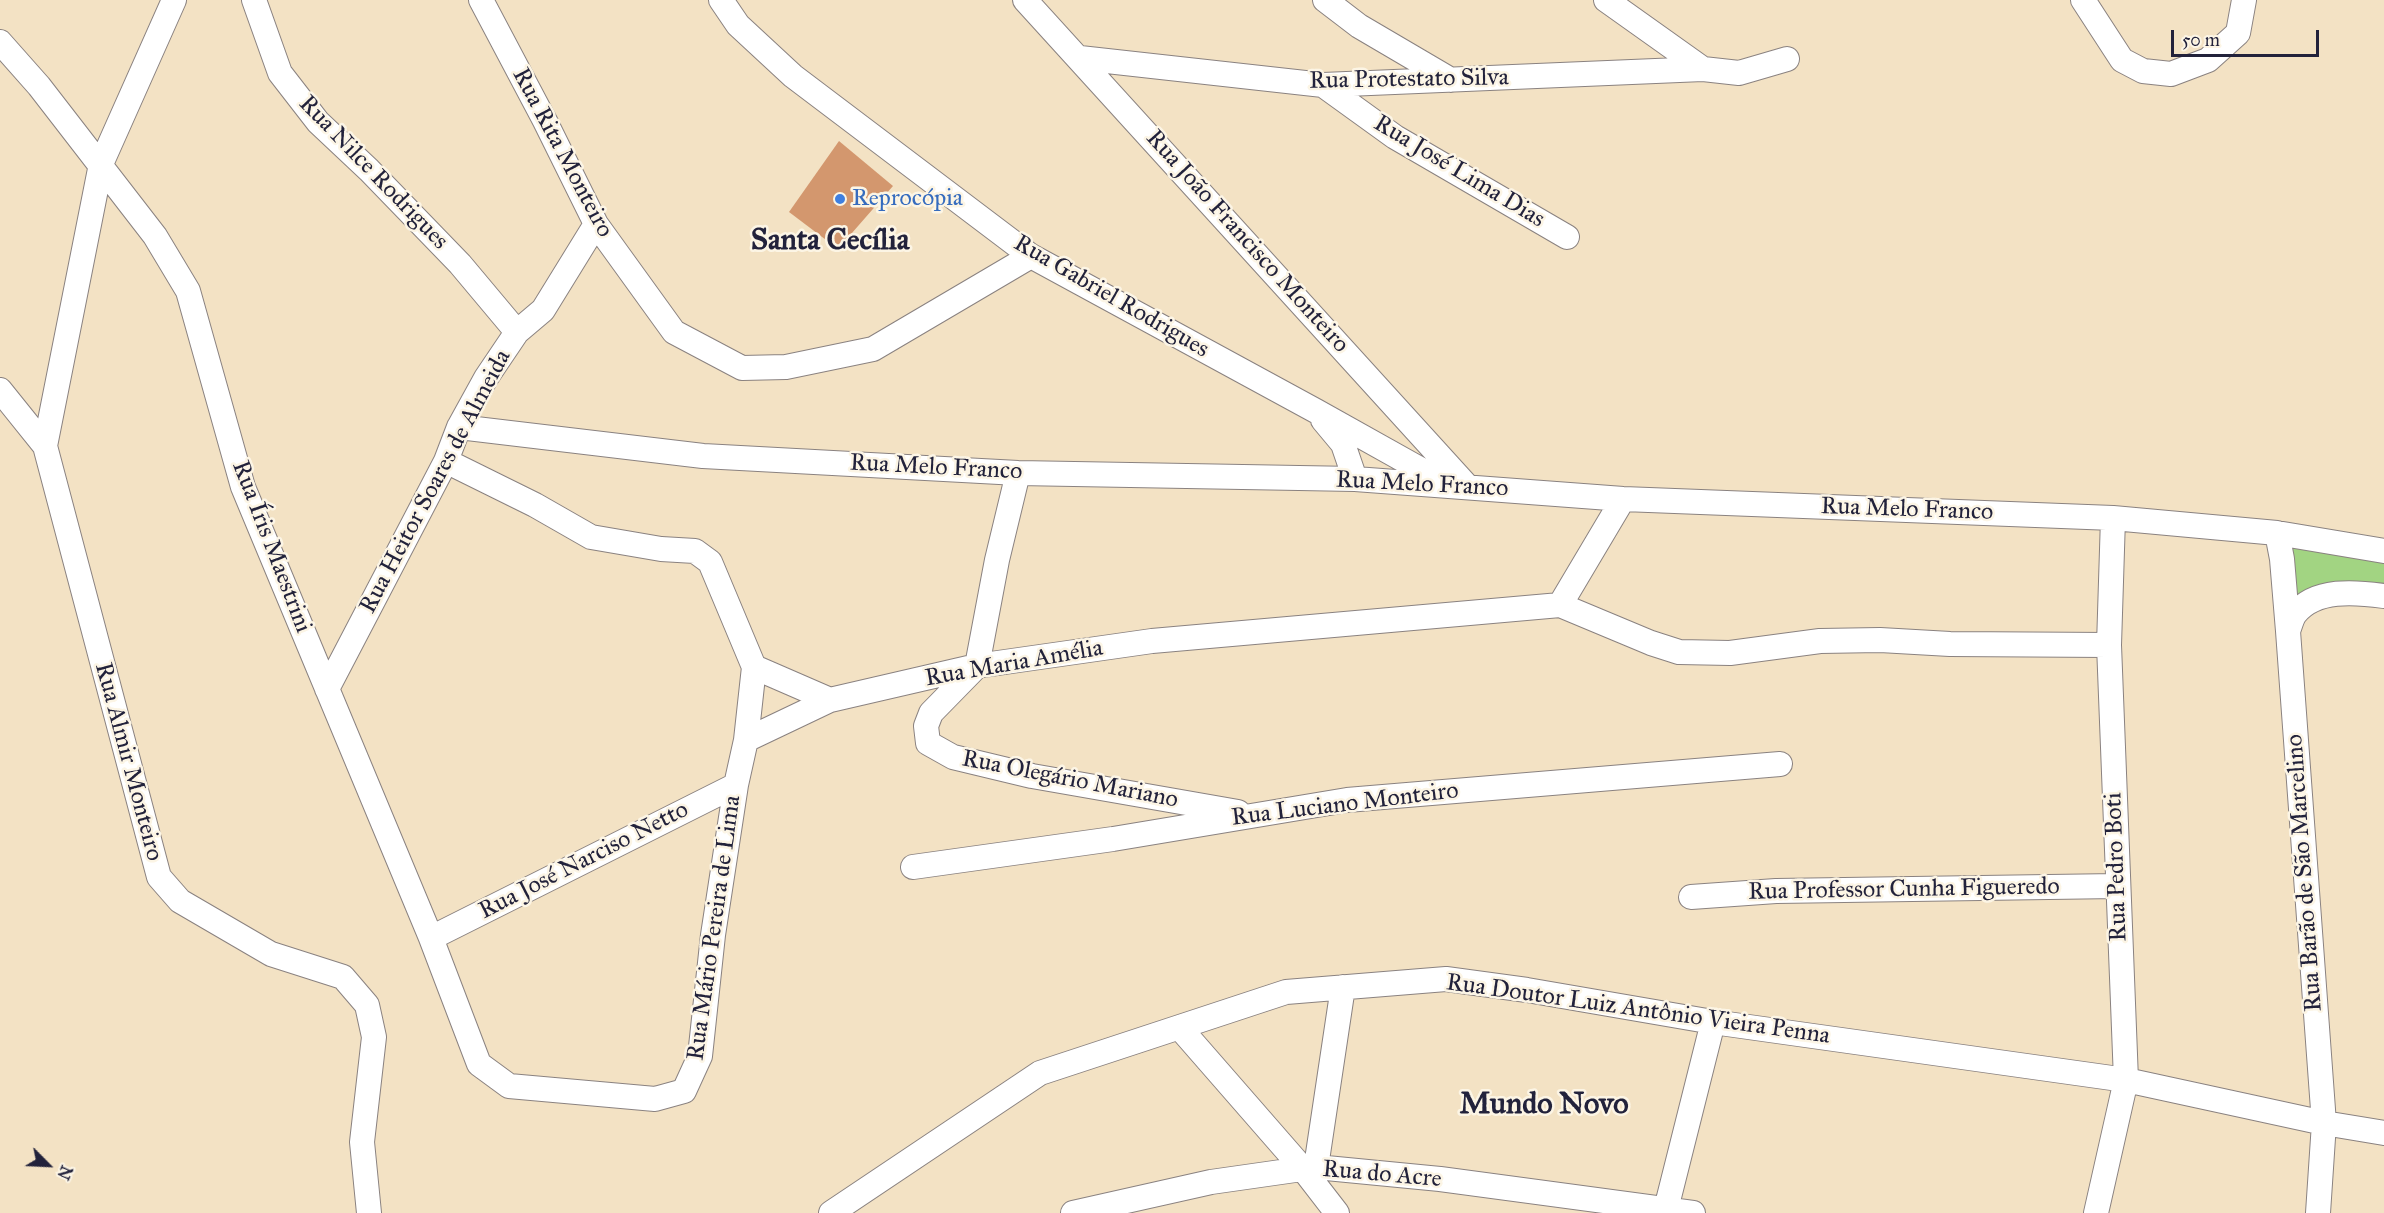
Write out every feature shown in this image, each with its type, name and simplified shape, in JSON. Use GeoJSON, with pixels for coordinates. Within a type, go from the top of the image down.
{"type":"FeatureCollection","features":[{"type":"Feature","properties":{"kind":"street"},"geometry":{"type":"LineString","coordinates":[[45,446],[101,164],[174,0]]}},
{"type":"Feature","properties":{"kind":"street","name":"Rua Nilce Rodrigues"},"geometry":{"type":"LineString","coordinates":[[254,0],[280,73],[318,122],[369,170],[460,264],[517,332]]}},
{"type":"Feature","properties":{"kind":"street","name":"Rua Rita Monteiro"},"geometry":{"type":"LineString","coordinates":[[481,0],[596,224],[674,332],[742,368],[786,367],[873,349],[1031,256]]}},
{"type":"Feature","properties":{"kind":"street","name":"Rua Gabriel Rodrigues"},"geometry":{"type":"LineString","coordinates":[[720,0],[738,25],[793,76],[1031,256],[1457,485]]}},
{"type":"Feature","properties":{"kind":"street","name":"Rua João Francisco Monteiro"},"geometry":{"type":"LineString","coordinates":[[1025,0],[1080,58],[1457,485]]}},
{"type":"Feature","properties":{"kind":"street"},"geometry":{"type":"LineString","coordinates":[[1325,0],[1359,26],[1451,80]]}},
{"type":"Feature","properties":{"kind":"street"},"geometry":{"type":"LineString","coordinates":[[1606,0],[1703,69]]}},
{"type":"Feature","properties":{"kind":"street"},"geometry":{"type":"LineString","coordinates":[[2083,0],[2122,60],[2143,71],[2171,74],[2208,60],[2238,33],[2244,0]]}},
{"type":"Feature","properties":{"kind":"street","name":"Rua Íris Maestrini"},"geometry":{"type":"LineString","coordinates":[[0,42],[39,86],[101,164],[155,236],[188,291],[243,487],[431,938]]}},
{"type":"Feature","properties":{"kind":"street","name":"Rua Protestato Silva"},"geometry":{"type":"LineString","coordinates":[[1080,58],[1323,85],[1703,69],[1738,73],[1786,59]]}},
{"type":"Feature","properties":{"kind":"street","name":"Rua José Lima Dias"},"geometry":{"type":"LineString","coordinates":[[1323,85],[1395,137],[1567,237]]}},
{"type":"Feature","properties":{"kind":"street","name":"Rua Heitor Soares de Almeida"},"geometry":{"type":"LineString","coordinates":[[327,689],[446,461],[459,427],[486,378],[517,332],[543,310],[596,224]]}},
{"type":"Feature","properties":{"kind":"street","name":"Rua Almir Monteiro"},"geometry":{"type":"LineString","coordinates":[[0,390],[45,446],[159,877],[180,901],[271,954],[343,976],[367,1005],[374,1037],[362,1142],[369,1213]]}},
{"type":"Feature","properties":{"kind":"street"},"geometry":{"type":"LineString","coordinates":[[1316,411],[1343,444],[1355,479]]}},
{"type":"Feature","properties":{"kind":"street","name":"Rua Melo Franco"},"geometry":{"type":"LineString","coordinates":[[459,427],[703,456],[1018,473],[1355,479],[1623,499],[2113,518],[2277,533],[2384,551]]}},
{"type":"Feature","properties":{"kind":"street"},"geometry":{"type":"LineString","coordinates":[[446,461],[535,505],[591,537],[661,549],[695,551],[710,562],[754,667],[830,700]]}},
{"type":"Feature","properties":{"kind":"street"},"geometry":{"type":"LineString","coordinates":[[977,666],[1018,473]]}},
{"type":"Feature","properties":{"kind":"street"},"geometry":{"type":"LineString","coordinates":[[1623,499],[1560,605],[1678,652],[1730,653],[1830,641],[1880,640],[1950,644],[2109,645]]}},
{"type":"Feature","properties":{"kind":"street","name":"Rua Pedro Boti"},"geometry":{"type":"LineString","coordinates":[[2096,1213],[2126,1080],[2109,645],[2113,518]]}},
{"type":"Feature","properties":{"kind":"street","name":"Rua Barão de São Marcelino"},"geometry":{"type":"LineString","coordinates":[[2277,533],[2282,559],[2288,631],[2324,1123],[2318,1213]]}},
{"type":"Feature","properties":{"kind":"street"},"geometry":{"type":"LineString","coordinates":[[2288,631],[2295,614],[2309,602],[2323,596],[2368,594],[2384,596]]}},
{"type":"Feature","properties":{"kind":"street","name":"Rua Maria Amélia"},"geometry":{"type":"LineString","coordinates":[[830,700],[977,666],[1152,641],[1560,605]]}},
{"type":"Feature","properties":{"kind":"street","name":"Rua Olegário Mariano"},"geometry":{"type":"LineString","coordinates":[[977,666],[931,713],[926,726],[928,743],[953,758],[1032,776],[1256,815]]}},
{"type":"Feature","properties":{"kind":"street","name":"Rua Mário Pereira de Lima"},"geometry":{"type":"LineString","coordinates":[[431,938],[479,1064],[509,1086],[655,1099],[684,1091],[700,1056],[713,935],[736,785],[746,740],[754,667]]}},
{"type":"Feature","properties":{"kind":"street"},"geometry":{"type":"LineString","coordinates":[[746,740],[830,700]]}},
{"type":"Feature","properties":{"kind":"street","name":"Rua Luciano Monteiro"},"geometry":{"type":"LineString","coordinates":[[913,867],[1113,839],[1347,800],[1780,764]]}},
{"type":"Feature","properties":{"kind":"street","name":"Rua José Narciso Netto"},"geometry":{"type":"LineString","coordinates":[[431,938],[736,785]]}},
{"type":"Feature","properties":{"kind":"street","name":"Rua Professor Cunha Figueredo"},"geometry":{"type":"LineString","coordinates":[[1691,897],[1776,891],[2117,886]]}},
{"type":"Feature","properties":{"kind":"street","name":"Rua Doutor Luiz Antônio Vieira Penna"},"geometry":{"type":"LineString","coordinates":[[831,1213],[1040,1073],[1286,992],[1446,979],[1527,990],[1713,1022],[2126,1080],[2324,1123],[2384,1133]]}},
{"type":"Feature","properties":{"kind":"street"},"geometry":{"type":"LineString","coordinates":[[1310,1168],[1343,987]]}},
{"type":"Feature","properties":{"kind":"street"},"geometry":{"type":"LineString","coordinates":[[1666,1211],[1713,1022]]}},
{"type":"Feature","properties":{"kind":"street"},"geometry":{"type":"LineString","coordinates":[[1180,1028],[1310,1168],[1337,1213]]}},
{"type":"Feature","properties":{"kind":"street","name":"Rua do Acre"},"geometry":{"type":"LineString","coordinates":[[1073,1213],[1211,1182],[1310,1168],[1440,1179],[1693,1213]]}},
{"type":"Feature","properties":{"kind":"green space"},"geometry":{"type":"Polygon","coordinates":[[[2288,547],[2370,553],[2384,561],[2384,587],[2296,605],[2288,547]]]}},
{"type":"Feature","properties":{"kind":"building","name":"Reprocópia"},"geometry":{"type":"Polygon","coordinates":[[[839,141],[893,186],[838,249],[789,212],[839,141]]]}},
{"type":"Feature","properties":{"kind":"place","name":"Reprocópia"},"geometry":{"type":"Point","coordinates":[840,199]}},
{"type":"Feature","properties":{"kind":"district","name":"Santa Cecília"},"geometry":{"type":"Point","coordinates":[830,242]}},
{"type":"Feature","properties":{"kind":"district","name":"Mundo Novo"},"geometry":{"type":"Point","coordinates":[1544,1106]}}]}
